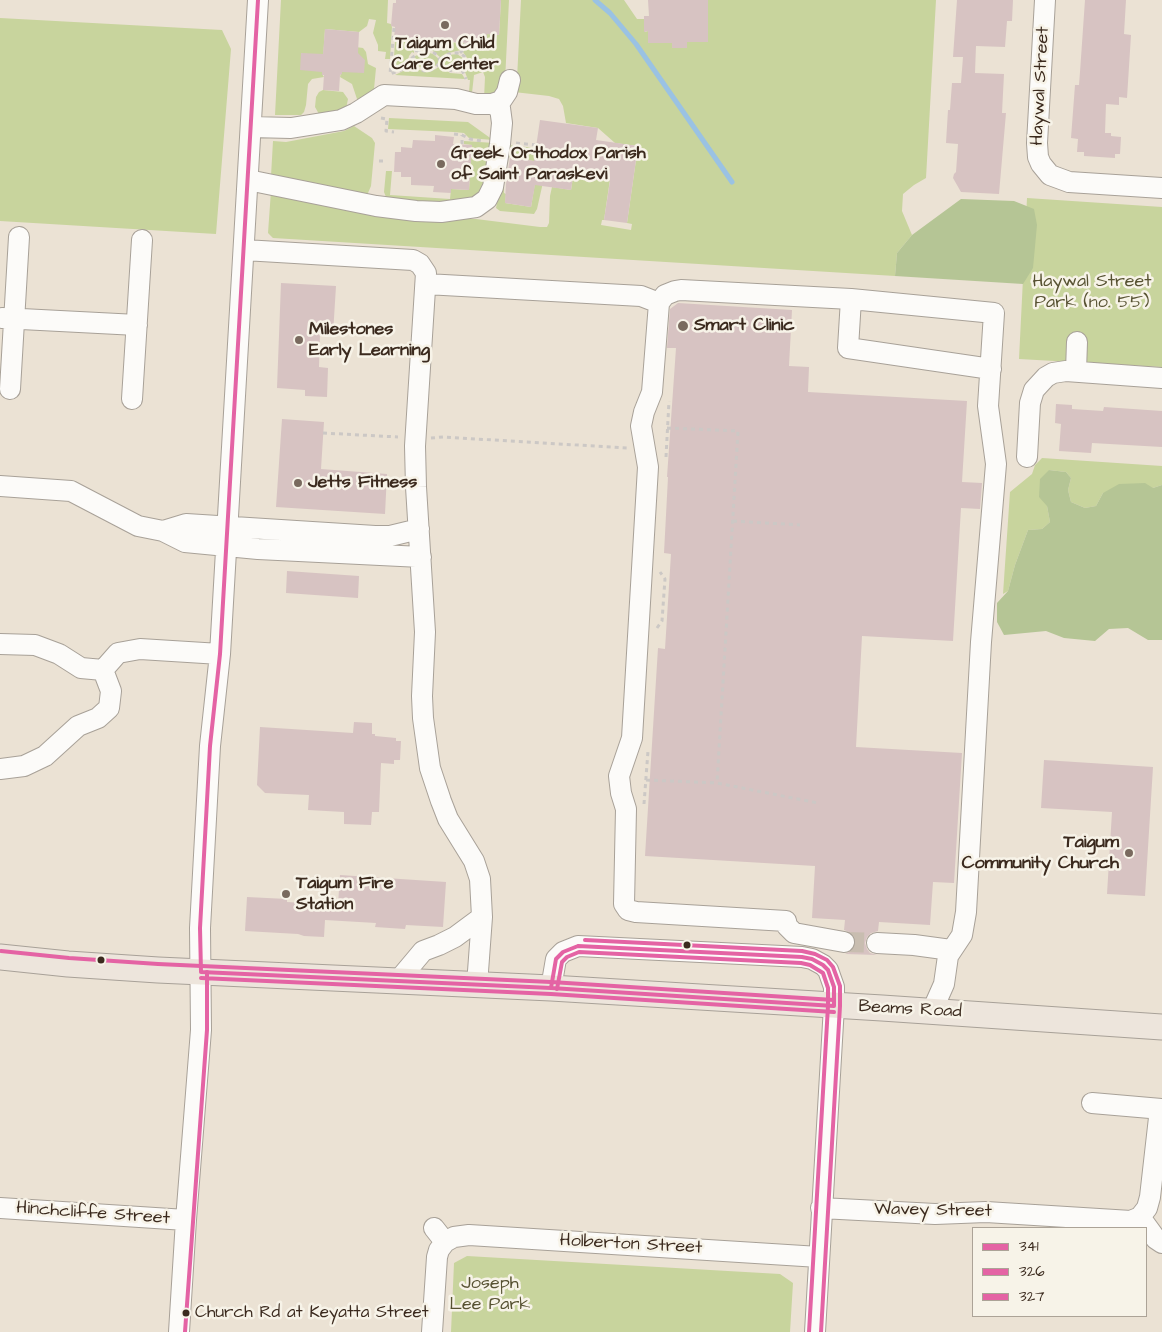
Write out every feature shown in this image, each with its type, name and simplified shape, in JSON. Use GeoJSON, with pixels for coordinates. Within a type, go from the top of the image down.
{"type":"FeatureCollection","features":[{"type":"Feature","properties":{"kind":"main road","name":"Beams Road"},"geometry":{"type":"LineString","coordinates":[[0,957],[68,964],[397,982],[551,988],[1162,1027]]}},
{"type":"Feature","properties":{"kind":"street"},"geometry":{"type":"LineString","coordinates":[[179,1332],[201,1030],[200,928],[208,780],[220,654],[258,0]]}},
{"type":"Feature","properties":{"kind":"street","name":"Haywal Street"},"geometry":{"type":"LineString","coordinates":[[1045,0],[1037,143],[1038,157],[1041,164],[1050,175],[1069,182],[1162,188]]}},
{"type":"Feature","properties":{"kind":"street"},"geometry":{"type":"LineString","coordinates":[[251,126],[291,128],[341,120],[356,113],[384,94],[456,99],[476,104],[492,104],[501,100],[507,92],[510,80]]}},
{"type":"Feature","properties":{"kind":"street"},"geometry":{"type":"LineString","coordinates":[[248,180],[376,206],[416,211],[442,212],[476,207],[487,199],[493,187],[500,144],[502,123],[500,108],[492,104]]}},
{"type":"Feature","properties":{"kind":"street"},"geometry":{"type":"LineString","coordinates":[[10,389],[7,318],[19,237]]}},
{"type":"Feature","properties":{"kind":"street"},"geometry":{"type":"LineString","coordinates":[[132,399],[142,240]]}},
{"type":"Feature","properties":{"kind":"street"},"geometry":{"type":"LineString","coordinates":[[244,250],[413,260],[426,273],[416,438],[416,487],[425,632],[422,696],[424,733],[430,768],[448,819],[478,869],[482,891],[482,917],[477,985]]}},
{"type":"Feature","properties":{"kind":"street"},"geometry":{"type":"LineString","coordinates":[[426,284],[636,296],[659,303]]}},
{"type":"Feature","properties":{"kind":"street"},"geometry":{"type":"LineString","coordinates":[[844,942],[794,933],[787,926],[786,921],[643,912],[628,910],[624,904],[626,809],[619,786],[619,776],[632,738],[648,467],[642,432],[642,420],[652,392],[659,303],[670,292],[681,290],[850,299],[994,313],[988,406],[996,464],[981,642],[968,887],[964,929],[951,950],[946,964],[944,984],[932,1011]]}},
{"type":"Feature","properties":{"kind":"street"},"geometry":{"type":"LineString","coordinates":[[850,299],[848,348],[991,369]]}},
{"type":"Feature","properties":{"kind":"street"},"geometry":{"type":"LineString","coordinates":[[7,318],[137,325]]}},
{"type":"Feature","properties":{"kind":"street"},"geometry":{"type":"LineString","coordinates":[[1076,371],[1077,342]]}},
{"type":"Feature","properties":{"kind":"street"},"geometry":{"type":"LineString","coordinates":[[1027,457],[1030,403],[1034,390],[1040,381],[1053,373],[1076,371],[1162,378]]}},
{"type":"Feature","properties":{"kind":"street"},"geometry":{"type":"LineString","coordinates":[[0,486],[71,492],[138,526],[163,531],[186,524],[226,536],[258,549],[421,558]]}},
{"type":"Feature","properties":{"kind":"street"},"geometry":{"type":"LineString","coordinates":[[226,536],[390,536],[419,530]]}},
{"type":"Feature","properties":{"kind":"street"},"geometry":{"type":"LineString","coordinates":[[0,644],[35,645],[59,654],[81,668],[103,670]]}},
{"type":"Feature","properties":{"kind":"street"},"geometry":{"type":"LineString","coordinates":[[103,670],[118,653],[140,649],[220,654]]}},
{"type":"Feature","properties":{"kind":"street"},"geometry":{"type":"LineString","coordinates":[[0,770],[24,766],[45,756],[78,726],[98,718],[109,708],[110,691],[103,670]]}},
{"type":"Feature","properties":{"kind":"street"},"geometry":{"type":"LineString","coordinates":[[397,982],[424,951],[439,946],[482,917]]}},
{"type":"Feature","properties":{"kind":"street"},"geometry":{"type":"LineString","coordinates":[[878,943],[951,950]]}},
{"type":"Feature","properties":{"kind":"street"},"geometry":{"type":"LineString","coordinates":[[551,988],[556,959],[563,952],[578,946],[802,957],[812,959],[828,970],[834,987],[834,1006],[815,1332]]}},
{"type":"Feature","properties":{"kind":"street"},"geometry":{"type":"LineString","coordinates":[[1092,1103],[1161,1109],[1150,1197],[1147,1208],[1140,1217],[1147,1227]]}},
{"type":"Feature","properties":{"kind":"street","name":"Hinchcliffe Street"},"geometry":{"type":"LineString","coordinates":[[0,1208],[186,1220]]}},
{"type":"Feature","properties":{"kind":"street","name":"Wavey Street"},"geometry":{"type":"LineString","coordinates":[[821,1208],[936,1214],[986,1212],[1131,1221],[1140,1217]]}},
{"type":"Feature","properties":{"kind":"street"},"geometry":{"type":"LineString","coordinates":[[1147,1227],[1156,1240],[1162,1243]]}},
{"type":"Feature","properties":{"kind":"street","name":"Holberton Street"},"geometry":{"type":"LineString","coordinates":[[432,1332],[439,1235],[454,1237],[470,1235],[819,1257]]}},
{"type":"Feature","properties":{"kind":"path"},"geometry":{"type":"LineString","coordinates":[[394,28],[390,74],[404,68],[415,67],[427,71],[436,68],[440,62],[446,54],[456,52],[468,59],[469,62],[466,68],[456,72],[448,70],[440,62],[437,55],[433,52],[424,51],[418,52],[412,58],[415,67]]}},
{"type":"Feature","properties":{"kind":"path"},"geometry":{"type":"LineString","coordinates":[[410,42],[418,52]]}},
{"type":"Feature","properties":{"kind":"path"},"geometry":{"type":"LineString","coordinates":[[460,53],[465,48],[466,43],[469,43]]}},
{"type":"Feature","properties":{"kind":"path"},"geometry":{"type":"LineString","coordinates":[[462,70],[466,80]]}},
{"type":"Feature","properties":{"kind":"path"},"geometry":{"type":"LineString","coordinates":[[462,135],[462,144]]}},
{"type":"Feature","properties":{"kind":"path"},"geometry":{"type":"LineString","coordinates":[[379,161],[386,161]]}},
{"type":"Feature","properties":{"kind":"path"},"geometry":{"type":"LineString","coordinates":[[668,428],[738,431],[717,783]]}},
{"type":"Feature","properties":{"kind":"path"},"geometry":{"type":"LineString","coordinates":[[324,433],[416,438],[444,437],[628,448],[666,442]]}},
{"type":"Feature","properties":{"kind":"path"},"geometry":{"type":"LineString","coordinates":[[733,521],[800,525]]}},
{"type":"Feature","properties":{"kind":"path"},"geometry":{"type":"LineString","coordinates":[[646,780],[717,783],[818,803]]}},
{"type":"Feature","properties":{"kind":"green space"},"geometry":{"type":"Polygon","coordinates":[[[281,0],[388,0],[387,23],[391,24],[392,27],[390,59],[385,59],[386,52],[378,51],[378,45],[373,33],[376,20],[369,19],[367,26],[359,32],[325,29],[322,74],[324,77],[312,79],[308,84],[304,112],[301,115],[275,115],[281,0]]]}},
{"type":"Feature","properties":{"kind":"green space"},"geometry":{"type":"Polygon","coordinates":[[[501,0],[509,0],[505,81],[502,88],[484,99],[485,77],[483,72],[474,75],[472,93],[469,92],[470,80],[468,80],[465,72],[470,62],[463,52],[468,45],[469,48],[486,49],[487,34],[499,35],[501,0]]]}},
{"type":"Feature","properties":{"kind":"green space"},"geometry":{"type":"Polygon","coordinates":[[[521,0],[624,0],[637,19],[644,19],[645,32],[648,31],[672,43],[672,48],[687,48],[687,37],[708,0],[936,0],[926,178],[903,194],[902,211],[912,235],[897,253],[895,276],[273,238],[268,233],[271,191],[450,219],[476,219],[547,227],[552,187],[571,190],[573,177],[613,159],[604,220],[602,220],[601,225],[631,230],[632,224],[627,223],[638,146],[615,143],[598,128],[566,123],[563,106],[559,99],[514,92],[517,79],[521,0]]]}},
{"type":"Feature","properties":{"kind":"green space"},"geometry":{"type":"Polygon","coordinates":[[[0,18],[222,30],[231,49],[216,234],[0,221],[0,18]]]}},
{"type":"Feature","properties":{"kind":"green space"},"geometry":{"type":"Polygon","coordinates":[[[412,40],[464,43],[461,50],[445,54],[441,58],[428,49],[420,50],[412,44],[412,40]]]}},
{"type":"Feature","properties":{"kind":"green space"},"geometry":{"type":"Polygon","coordinates":[[[395,41],[408,42],[414,53],[412,52],[409,56],[410,66],[400,68],[393,73],[395,41]]]}},
{"type":"Feature","properties":{"kind":"green space"},"geometry":{"type":"Polygon","coordinates":[[[348,46],[363,48],[366,52],[368,64],[376,68],[374,89],[358,102],[352,84],[340,77],[348,46]]]}},
{"type":"Feature","properties":{"kind":"green space"},"geometry":{"type":"Polygon","coordinates":[[[426,52],[433,54],[439,59],[438,64],[432,68],[423,69],[413,62],[415,56],[426,52]]]}},
{"type":"Feature","properties":{"kind":"green space"},"geometry":{"type":"Polygon","coordinates":[[[457,54],[467,61],[465,67],[461,70],[452,71],[443,65],[444,58],[457,54]]]}},
{"type":"Feature","properties":{"kind":"green space"},"geometry":{"type":"Polygon","coordinates":[[[440,65],[450,73],[462,74],[465,79],[395,75],[407,69],[427,72],[436,69],[440,65]]]}},
{"type":"Feature","properties":{"kind":"green space"},"geometry":{"type":"Polygon","coordinates":[[[323,90],[343,92],[348,99],[346,109],[319,114],[315,107],[316,97],[323,90]]]}},
{"type":"Feature","properties":{"kind":"green space"},"geometry":{"type":"Polygon","coordinates":[[[389,118],[468,122],[493,140],[469,138],[464,133],[388,129],[389,118]]]}},
{"type":"Feature","properties":{"kind":"green space"},"geometry":{"type":"Polygon","coordinates":[[[354,126],[372,138],[375,143],[371,186],[368,193],[364,194],[271,176],[273,141],[286,142],[344,131],[354,126]]]}},
{"type":"Feature","properties":{"kind":"green space"},"geometry":{"type":"Polygon","coordinates":[[[464,141],[494,143],[489,176],[477,198],[454,206],[386,197],[384,192],[386,171],[392,171],[390,195],[450,199],[451,189],[469,190],[472,145],[464,144],[464,141]]]}},
{"type":"Feature","properties":{"kind":"green space"},"geometry":{"type":"Polygon","coordinates":[[[508,145],[536,148],[534,161],[508,157],[504,184],[505,203],[531,207],[536,177],[544,178],[537,209],[534,214],[500,211],[496,208],[508,145]]]}},
{"type":"Feature","properties":{"kind":"green space","name":"Haywal Street Park (no. 55)"},"geometry":{"type":"Polygon","coordinates":[[[1027,198],[1162,207],[1162,367],[1019,359],[1027,198]]]}},
{"type":"Feature","properties":{"kind":"green space"},"geometry":{"type":"Polygon","coordinates":[[[961,199],[1014,201],[1034,209],[1037,225],[1033,268],[1023,284],[895,276],[897,253],[912,235],[961,199]]]}},
{"type":"Feature","properties":{"kind":"green space"},"geometry":{"type":"Polygon","coordinates":[[[1042,458],[1162,466],[1162,485],[1153,488],[1103,493],[1096,506],[1085,508],[1071,502],[1068,490],[1071,478],[1066,472],[1049,470],[1047,506],[1050,522],[1042,529],[1028,530],[1008,591],[1003,594],[1010,492],[1032,474],[1035,465],[1042,458]]]}},
{"type":"Feature","properties":{"kind":"green space"},"geometry":{"type":"Polygon","coordinates":[[[1049,470],[1066,472],[1071,478],[1068,490],[1071,502],[1085,508],[1096,506],[1103,493],[1119,484],[1145,483],[1153,488],[1162,485],[1162,640],[1148,640],[1128,628],[1109,629],[1095,641],[1064,638],[1046,631],[1004,635],[997,622],[997,603],[1008,591],[1028,530],[1042,529],[1050,522],[1047,506],[1039,497],[1040,479],[1049,470]]]}},
{"type":"Feature","properties":{"kind":"green space","name":"Joseph Lee Park"},"geometry":{"type":"Polygon","coordinates":[[[467,1256],[780,1274],[793,1283],[790,1332],[451,1332],[454,1263],[467,1256]]]}},
{"type":"Feature","properties":{"kind":"building","name":"Taigum Child Care Center"},"geometry":{"type":"Polygon","coordinates":[[[396,0],[501,0],[499,35],[487,34],[486,49],[468,48],[469,43],[394,39],[395,27],[391,26],[393,3],[396,3],[396,0]]]}},
{"type":"Feature","properties":{"kind":"building"},"geometry":{"type":"Polygon","coordinates":[[[648,0],[708,0],[708,42],[687,42],[687,48],[672,48],[672,43],[648,43],[648,31],[644,32],[644,16],[649,16],[648,0]]]}},
{"type":"Feature","properties":{"kind":"building"},"geometry":{"type":"Polygon","coordinates":[[[957,0],[1013,0],[1012,21],[1007,21],[1005,47],[976,46],[975,73],[1004,74],[1002,113],[1006,113],[999,194],[961,192],[953,178],[956,172],[958,144],[946,143],[952,83],[961,83],[963,57],[953,57],[957,0]]]}},
{"type":"Feature","properties":{"kind":"building"},"geometry":{"type":"Polygon","coordinates":[[[1085,0],[1126,0],[1124,34],[1131,35],[1127,98],[1119,97],[1119,105],[1106,104],[1105,133],[1121,137],[1120,154],[1115,154],[1115,158],[1084,156],[1084,152],[1077,152],[1078,139],[1071,138],[1075,85],[1079,85],[1085,0]]]}},
{"type":"Feature","properties":{"kind":"building"},"geometry":{"type":"Polygon","coordinates":[[[325,29],[359,32],[358,53],[365,60],[364,73],[342,72],[340,75],[339,91],[323,90],[324,75],[322,75],[322,72],[300,70],[301,53],[323,54],[325,29]]]}},
{"type":"Feature","properties":{"kind":"building"},"geometry":{"type":"Polygon","coordinates":[[[540,120],[598,128],[596,140],[638,146],[627,223],[604,220],[610,181],[573,177],[571,190],[535,185],[531,207],[505,203],[510,157],[534,161],[540,120]]]}},
{"type":"Feature","properties":{"kind":"building"},"geometry":{"type":"Polygon","coordinates":[[[435,135],[454,137],[453,144],[472,145],[469,190],[451,189],[451,193],[433,192],[434,186],[411,185],[411,177],[401,177],[401,172],[394,172],[395,152],[401,152],[401,147],[412,148],[413,140],[435,141],[435,135]]]}},
{"type":"Feature","properties":{"kind":"building","name":"Milestones Early Learning"},"geometry":{"type":"Polygon","coordinates":[[[281,283],[336,286],[333,334],[320,333],[319,367],[328,368],[327,397],[305,396],[305,390],[277,388],[281,283]]]}},
{"type":"Feature","properties":{"kind":"building"},"geometry":{"type":"Polygon","coordinates":[[[678,303],[792,310],[789,366],[809,367],[808,392],[967,401],[962,482],[982,483],[980,509],[961,508],[953,641],[862,636],[856,747],[962,753],[954,883],[933,882],[930,925],[879,922],[878,931],[871,933],[865,943],[870,953],[877,955],[845,954],[853,950],[856,944],[852,933],[844,930],[845,920],[812,918],[815,866],[645,856],[658,648],[665,649],[671,554],[664,553],[676,348],[667,348],[670,309],[678,303]]]}},
{"type":"Feature","properties":{"kind":"building"},"geometry":{"type":"Polygon","coordinates":[[[1056,404],[1072,405],[1072,409],[1103,411],[1104,407],[1162,411],[1162,447],[1092,443],[1091,453],[1059,451],[1061,424],[1055,423],[1056,404]]]}},
{"type":"Feature","properties":{"kind":"building"},"geometry":{"type":"Polygon","coordinates":[[[282,419],[324,422],[321,469],[387,474],[385,514],[276,507],[282,419]]]}},
{"type":"Feature","properties":{"kind":"building"},"geometry":{"type":"Polygon","coordinates":[[[287,571],[359,576],[358,598],[286,593],[287,571]]]}},
{"type":"Feature","properties":{"kind":"building"},"geometry":{"type":"Polygon","coordinates":[[[354,722],[372,723],[372,734],[375,734],[375,736],[396,738],[396,741],[401,741],[400,760],[394,760],[394,764],[381,763],[379,812],[372,812],[371,825],[344,824],[344,812],[308,810],[309,795],[265,793],[257,785],[260,727],[353,733],[354,722]]]}},
{"type":"Feature","properties":{"kind":"building","name":"Taigum Community Church"},"geometry":{"type":"Polygon","coordinates":[[[1044,760],[1153,767],[1145,896],[1107,894],[1112,812],[1041,808],[1044,760]]]}},
{"type":"Feature","properties":{"kind":"building"},"geometry":{"type":"Polygon","coordinates":[[[340,875],[446,882],[443,927],[406,925],[405,929],[375,927],[376,923],[325,920],[324,937],[245,931],[247,897],[287,899],[287,902],[338,905],[340,875]]]}},
{"type":"Feature","properties":{"kind":"waterway"},"geometry":{"type":"LineString","coordinates":[[595,0],[610,13],[636,44],[732,182]]}},
{"type":"Feature","properties":{"kind":"tunnel"},"geometry":{"type":"LineString","coordinates":[[844,942],[877,943]]}},
{"type":"Feature","properties":{"kind":"transit line","name":"341"},"geometry":{"type":"LineString","coordinates":[[201,972],[200,928],[210,746],[220,654],[258,0]]}},
{"type":"Feature","properties":{"kind":"transit line","name":"327"},"geometry":{"type":"LineString","coordinates":[[585,940],[802,951],[815,954],[827,960],[833,967],[840,986],[840,1006],[821,1332]]}},
{"type":"Feature","properties":{"kind":"transit line","name":"341"},"geometry":{"type":"LineString","coordinates":[[578,946],[812,959],[828,970],[834,987],[834,1006],[551,988],[556,959],[563,952],[578,946]]}},
{"type":"Feature","properties":{"kind":"transit line","name":"327"},"geometry":{"type":"LineString","coordinates":[[1,951],[158,964],[551,982],[834,1000]]}},
{"type":"Feature","properties":{"kind":"transit line","name":"326"},"geometry":{"type":"LineString","coordinates":[[557,989],[562,962],[567,957],[579,952],[801,963],[810,965],[823,973],[828,988],[828,1006],[809,1332]]}},
{"type":"Feature","properties":{"kind":"transit line","name":"341"},"geometry":{"type":"LineString","coordinates":[[201,972],[551,988]]}},
{"type":"Feature","properties":{"kind":"transit line","name":"326"},"geometry":{"type":"LineString","coordinates":[[185,1332],[207,1030],[207,972]]}},
{"type":"Feature","properties":{"kind":"transit line","name":"326"},"geometry":{"type":"LineString","coordinates":[[201,978],[551,994],[834,1012]]}},
{"type":"Feature","properties":{"kind":"place","name":"Taigum Child Care Center"},"geometry":{"type":"Point","coordinates":[445,25]}},
{"type":"Feature","properties":{"kind":"place","name":"Greek Orthodox Parish of Saint Paraskevi"},"geometry":{"type":"Point","coordinates":[441,164]}},
{"type":"Feature","properties":{"kind":"place","name":"Smart Clinic"},"geometry":{"type":"Point","coordinates":[683,326]}},
{"type":"Feature","properties":{"kind":"place","name":"Milestones Early Learning"},"geometry":{"type":"Point","coordinates":[299,340]}},
{"type":"Feature","properties":{"kind":"place","name":"Jetts Fitness"},"geometry":{"type":"Point","coordinates":[298,483]}},
{"type":"Feature","properties":{"kind":"place","name":"Taigum Community Church"},"geometry":{"type":"Point","coordinates":[1129,853]}},
{"type":"Feature","properties":{"kind":"place","name":"Taigum Fire Station"},"geometry":{"type":"Point","coordinates":[286,894]}},
{"type":"Feature","properties":{"kind":"place","name":"Church Rd at Keyatta Street"},"geometry":{"type":"Point","coordinates":[186,1313]}}]}
